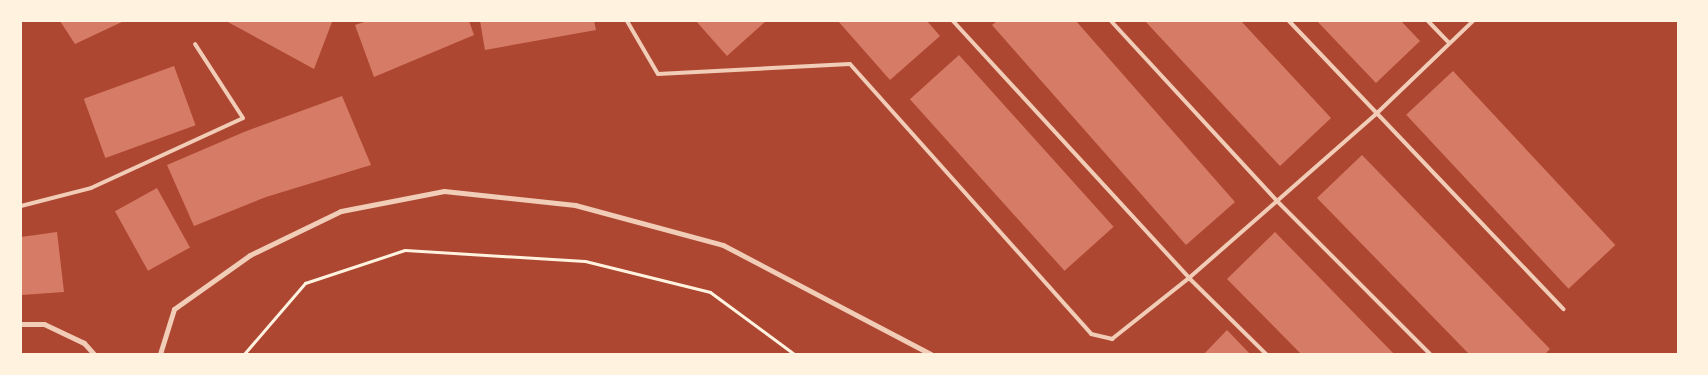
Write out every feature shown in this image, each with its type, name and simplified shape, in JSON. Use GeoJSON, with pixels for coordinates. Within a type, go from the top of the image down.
{"type":"FeatureCollection","features":[{"type":"Feature","properties":{"kind":"main road"},"geometry":{"type":"LineString","coordinates":[[1682,21],[1682,354]]}},
{"type":"Feature","properties":{"kind":"street"},"geometry":{"type":"LineString","coordinates":[[160,354],[174,309],[250,255],[340,211],[444,191],[575,205],[722,245],[932,354]]}},
{"type":"Feature","properties":{"kind":"street"},"geometry":{"type":"LineString","coordinates":[[21,324],[44,324],[84,343],[94,354]]}},
{"type":"Feature","properties":{"kind":"lane"},"geometry":{"type":"LineString","coordinates":[[627,21],[658,74],[850,64],[1091,334],[1112,338],[1190,278],[1277,202],[1376,115],[1473,21]]}},
{"type":"Feature","properties":{"kind":"lane"},"geometry":{"type":"LineString","coordinates":[[953,21],[1190,278],[1266,354]]}},
{"type":"Feature","properties":{"kind":"lane"},"geometry":{"type":"LineString","coordinates":[[1111,21],[1277,202],[1430,354]]}},
{"type":"Feature","properties":{"kind":"lane"},"geometry":{"type":"LineString","coordinates":[[1289,21],[1376,115],[1563,310]]}},
{"type":"Feature","properties":{"kind":"lane"},"geometry":{"type":"LineString","coordinates":[[1428,21],[1449,43]]}},
{"type":"Feature","properties":{"kind":"lane"},"geometry":{"type":"LineString","coordinates":[[21,206],[91,188],[243,118],[195,44]]}},
{"type":"Feature","properties":{"kind":"path"},"geometry":{"type":"LineString","coordinates":[[244,354],[305,283],[405,250],[585,261],[710,292],[794,354]]}},
{"type":"Feature","properties":{"kind":"shaded area"},"geometry":{"type":"Polygon","coordinates":[[[21,21],[1687,21],[1687,354],[21,354],[21,21]]]}},
{"type":"Feature","properties":{"kind":"building"},"geometry":{"type":"Polygon","coordinates":[[[60,21],[124,21],[75,44],[60,21]]]}},
{"type":"Feature","properties":{"kind":"building"},"geometry":{"type":"Polygon","coordinates":[[[226,21],[331,21],[332,22],[314,69],[226,21]]]}},
{"type":"Feature","properties":{"kind":"building"},"geometry":{"type":"Polygon","coordinates":[[[367,21],[469,21],[474,35],[374,77],[355,25],[367,21]]]}},
{"type":"Feature","properties":{"kind":"building"},"geometry":{"type":"Polygon","coordinates":[[[480,21],[594,21],[596,30],[485,50],[480,21]]]}},
{"type":"Feature","properties":{"kind":"building"},"geometry":{"type":"Polygon","coordinates":[[[696,21],[766,21],[727,56],[696,21]]]}},
{"type":"Feature","properties":{"kind":"building"},"geometry":{"type":"Polygon","coordinates":[[[838,21],[927,21],[940,36],[890,80],[838,21]]]}},
{"type":"Feature","properties":{"kind":"building"},"geometry":{"type":"Polygon","coordinates":[[[997,21],[1076,21],[1235,202],[1186,245],[992,25],[997,21]]]}},
{"type":"Feature","properties":{"kind":"building"},"geometry":{"type":"Polygon","coordinates":[[[1145,21],[1241,21],[1331,118],[1280,166],[1145,21]]]}},
{"type":"Feature","properties":{"kind":"building"},"geometry":{"type":"Polygon","coordinates":[[[1317,21],[1401,21],[1420,41],[1376,83],[1317,21]]]}},
{"type":"Feature","properties":{"kind":"building"},"geometry":{"type":"Polygon","coordinates":[[[959,55],[1114,227],[1065,271],[910,99],[959,55]]]}},
{"type":"Feature","properties":{"kind":"building"},"geometry":{"type":"Polygon","coordinates":[[[174,66],[196,125],[105,158],[84,99],[174,66]]]}},
{"type":"Feature","properties":{"kind":"building"},"geometry":{"type":"Polygon","coordinates":[[[1453,71],[1615,245],[1569,289],[1406,115],[1453,71]]]}},
{"type":"Feature","properties":{"kind":"building"},"geometry":{"type":"Polygon","coordinates":[[[342,96],[371,165],[266,197],[194,226],[167,165],[244,132],[342,96]]]}},
{"type":"Feature","properties":{"kind":"building"},"geometry":{"type":"Polygon","coordinates":[[[1362,155],[1550,349],[1545,354],[1469,354],[1317,198],[1362,155]]]}},
{"type":"Feature","properties":{"kind":"building"},"geometry":{"type":"Polygon","coordinates":[[[157,188],[190,247],[148,271],[115,211],[157,188]]]}},
{"type":"Feature","properties":{"kind":"building"},"geometry":{"type":"Polygon","coordinates":[[[57,232],[64,292],[21,295],[21,237],[57,232]]]}},
{"type":"Feature","properties":{"kind":"building"},"geometry":{"type":"Polygon","coordinates":[[[1275,232],[1394,354],[1301,354],[1227,279],[1275,232]]]}},
{"type":"Feature","properties":{"kind":"building"},"geometry":{"type":"Polygon","coordinates":[[[1227,330],[1250,354],[1204,354],[1227,330]]]}}]}
